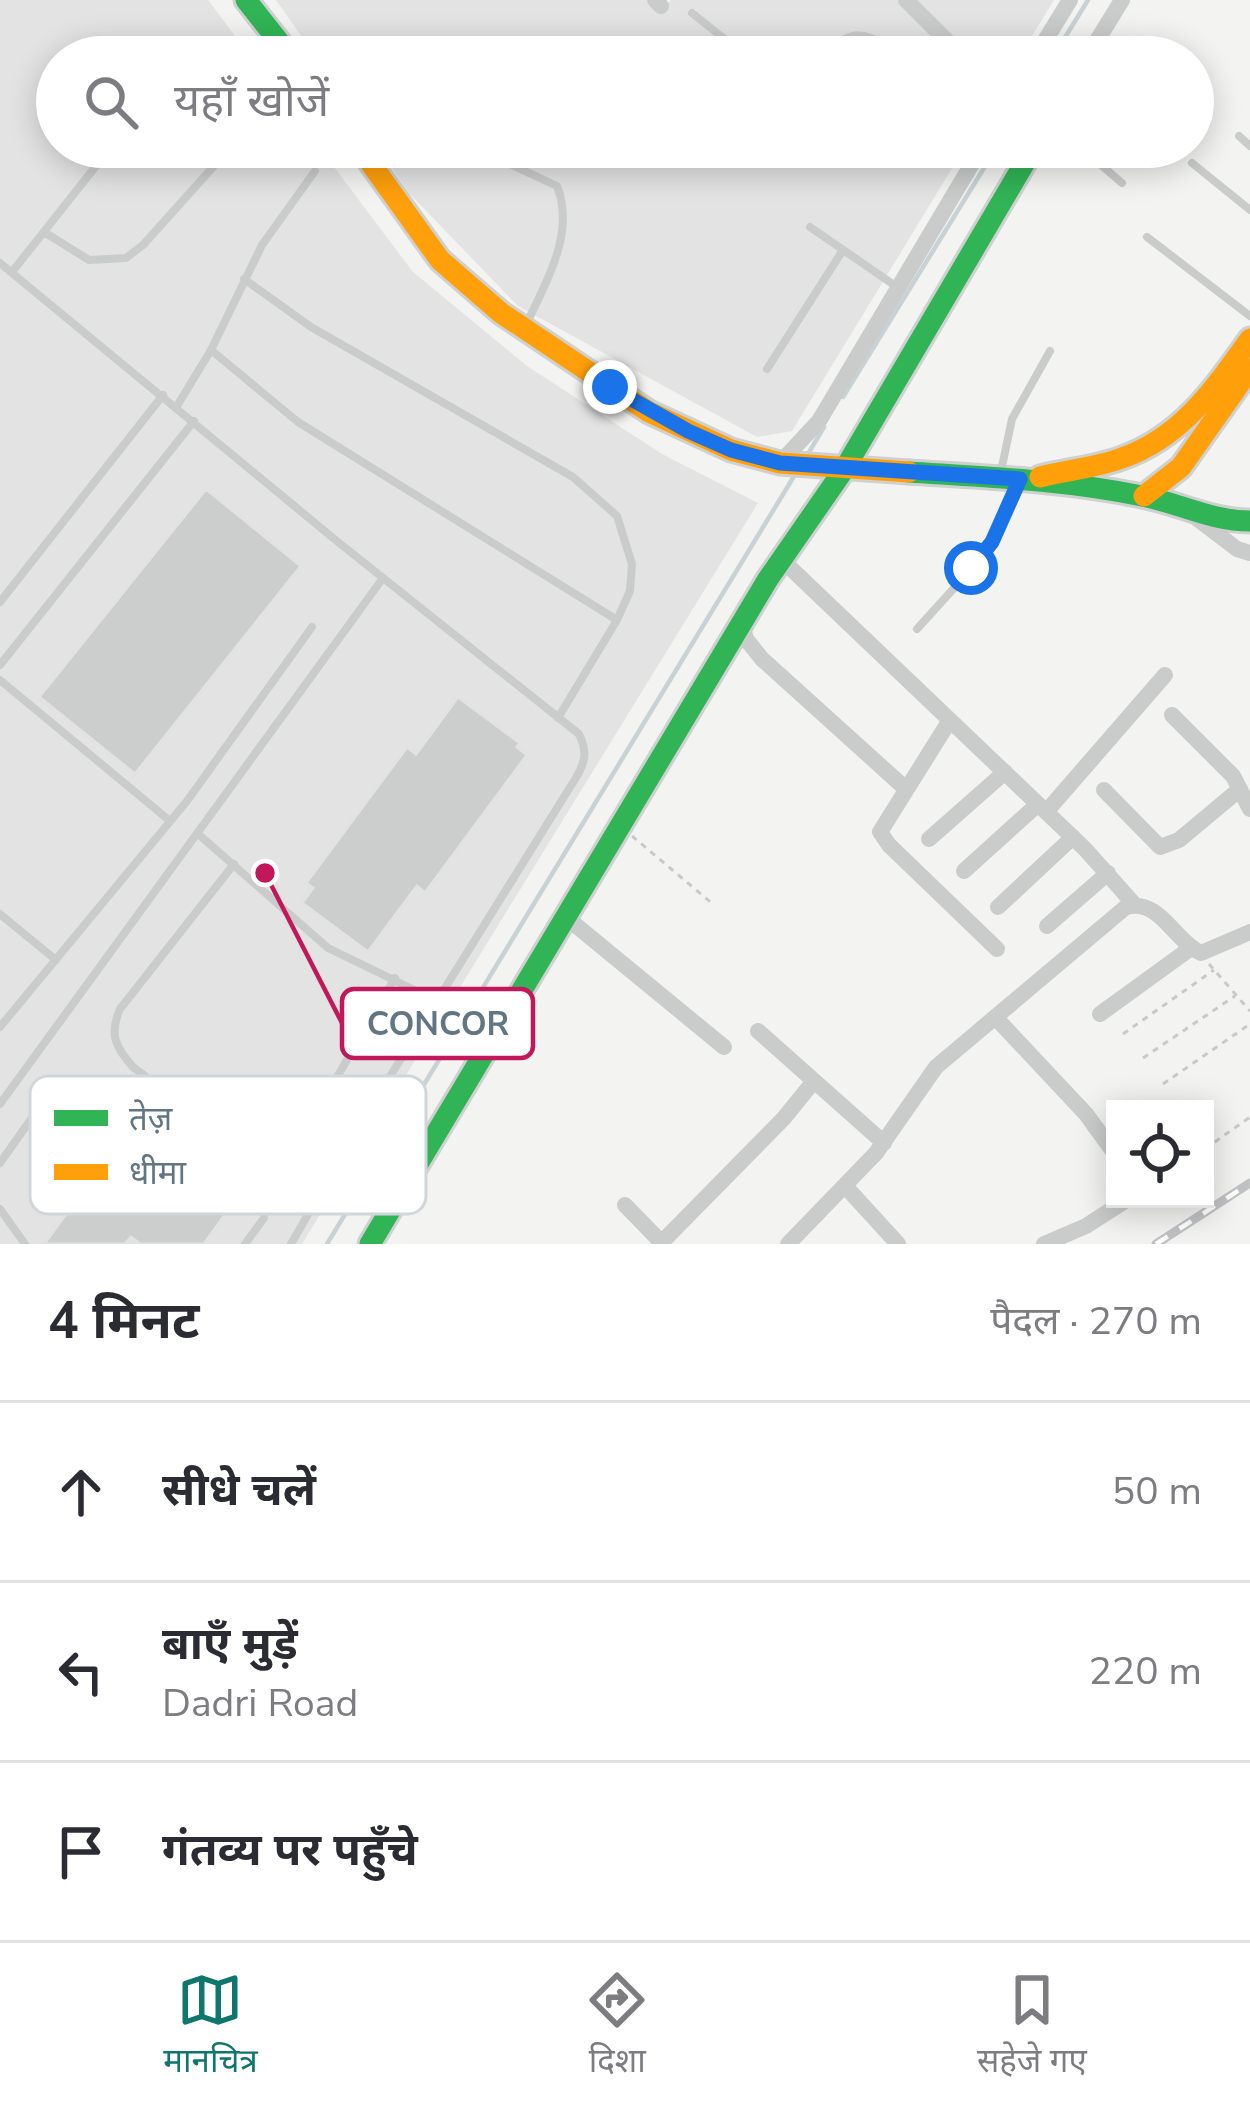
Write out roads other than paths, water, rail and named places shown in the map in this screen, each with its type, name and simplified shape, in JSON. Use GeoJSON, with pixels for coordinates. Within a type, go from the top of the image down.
{"type":"FeatureCollection","features":[{"type":"Feature","properties":{"kind":"street"},"geometry":{"type":"LineString","coordinates":[[246,0],[274,36]]}},
{"type":"Feature","properties":{"kind":"street"},"geometry":{"type":"LineString","coordinates":[[906,0],[942,36]]}},
{"type":"Feature","properties":{"kind":"street"},"geometry":{"type":"LineString","coordinates":[[1048,36],[1070,0]]}},
{"type":"Feature","properties":{"kind":"street"},"geometry":{"type":"LineString","coordinates":[[1100,36],[1122,0]]}},
{"type":"Feature","properties":{"kind":"street"},"geometry":{"type":"LineString","coordinates":[[374,168],[440,260],[524,329],[650,412],[731,450],[789,463],[1016,479],[1144,496],[1250,536]]}},
{"type":"Feature","properties":{"kind":"street"},"geometry":{"type":"LineString","coordinates":[[789,463],[819,421],[969,168]]}},
{"type":"Feature","properties":{"kind":"street"},"geometry":{"type":"LineString","coordinates":[[426,1151],[1021,168]]}},
{"type":"Feature","properties":{"kind":"street"},"geometry":{"type":"LineString","coordinates":[[1016,479],[1128,457],[1163,438],[1194,416],[1250,339]]}},
{"type":"Feature","properties":{"kind":"street"},"geometry":{"type":"LineString","coordinates":[[1144,496],[1181,466],[1250,369]]}},
{"type":"Feature","properties":{"kind":"street"},"geometry":{"type":"LineString","coordinates":[[1206,516],[1250,519]]}},
{"type":"Feature","properties":{"kind":"street"},"geometry":{"type":"LineString","coordinates":[[1206,516],[1237,549],[1250,553]]}},
{"type":"Feature","properties":{"kind":"street"},"geometry":{"type":"LineString","coordinates":[[782,559],[1073,837],[1134,904],[1152,910],[1196,950]]}},
{"type":"Feature","properties":{"kind":"street"},"geometry":{"type":"LineString","coordinates":[[742,625],[746,639],[762,659],[906,789]]}},
{"type":"Feature","properties":{"kind":"street"},"geometry":{"type":"LineString","coordinates":[[964,871],[1042,808],[1165,675]]}},
{"type":"Feature","properties":{"kind":"street"},"geometry":{"type":"LineString","coordinates":[[1172,715],[1233,776],[1250,809]]}},
{"type":"Feature","properties":{"kind":"street"},"geometry":{"type":"LineString","coordinates":[[950,720],[881,826],[881,837],[997,949]]}},
{"type":"Feature","properties":{"kind":"street"},"geometry":{"type":"LineString","coordinates":[[928,839],[1005,772]]}},
{"type":"Feature","properties":{"kind":"street"},"geometry":{"type":"LineString","coordinates":[[1105,790],[1160,847],[1178,840],[1240,788]]}},
{"type":"Feature","properties":{"kind":"street"},"geometry":{"type":"LineString","coordinates":[[998,908],[1073,837]]}},
{"type":"Feature","properties":{"kind":"street"},"geometry":{"type":"LineString","coordinates":[[1047,926],[1108,873]]}},
{"type":"Feature","properties":{"kind":"street"},"geometry":{"type":"LineString","coordinates":[[788,1244],[884,1143],[936,1067],[1134,904]]}},
{"type":"Feature","properties":{"kind":"street"},"geometry":{"type":"LineString","coordinates":[[567,918],[724,1047]]}},
{"type":"Feature","properties":{"kind":"street"},"geometry":{"type":"LineString","coordinates":[[1100,1014],[1196,950],[1250,932]]}},
{"type":"Feature","properties":{"kind":"street"},"geometry":{"type":"LineString","coordinates":[[995,1017],[1106,1142]]}},
{"type":"Feature","properties":{"kind":"street"},"geometry":{"type":"LineString","coordinates":[[758,1031],[884,1143]]}},
{"type":"Feature","properties":{"kind":"street"},"geometry":{"type":"LineString","coordinates":[[625,1204],[662,1243],[814,1081]]}},
{"type":"Feature","properties":{"kind":"street"},"geometry":{"type":"LineString","coordinates":[[845,1186],[898,1244]]}},
{"type":"Feature","properties":{"kind":"street"},"geometry":{"type":"LineString","coordinates":[[1044,1244],[1114,1208]]}},
{"type":"Feature","properties":{"kind":"street"},"geometry":{"type":"LineString","coordinates":[[370,1244],[388,1214]]}},
{"type":"Feature","properties":{"kind":"lane"},"geometry":{"type":"LineString","coordinates":[[692,14],[721,36]]}},
{"type":"Feature","properties":{"kind":"lane"},"geometry":{"type":"LineString","coordinates":[[1239,136],[1250,146]]}},
{"type":"Feature","properties":{"kind":"lane"},"geometry":{"type":"LineString","coordinates":[[12,272],[94,168]]}},
{"type":"Feature","properties":{"kind":"lane"},"geometry":{"type":"LineString","coordinates":[[44,232],[89,260],[126,258],[212,168]]}},
{"type":"Feature","properties":{"kind":"lane"},"geometry":{"type":"LineString","coordinates":[[518,168],[556,186],[562,200],[555,263],[524,329]]}},
{"type":"Feature","properties":{"kind":"lane"},"geometry":{"type":"LineString","coordinates":[[1104,168],[1122,183]]}},
{"type":"Feature","properties":{"kind":"lane"},"geometry":{"type":"LineString","coordinates":[[1198,168],[1250,210]]}},
{"type":"Feature","properties":{"kind":"lane"},"geometry":{"type":"LineString","coordinates":[[177,406],[279,218],[315,171]]}},
{"type":"Feature","properties":{"kind":"lane"},"geometry":{"type":"LineString","coordinates":[[810,227],[898,288]]}},
{"type":"Feature","properties":{"kind":"lane"},"geometry":{"type":"LineString","coordinates":[[1147,237],[1250,316]]}},
{"type":"Feature","properties":{"kind":"lane"},"geometry":{"type":"LineString","coordinates":[[767,369],[844,250]]}},
{"type":"Feature","properties":{"kind":"lane"},"geometry":{"type":"LineString","coordinates":[[0,262],[579,734],[585,761],[392,1076]]}},
{"type":"Feature","properties":{"kind":"lane"},"geometry":{"type":"LineString","coordinates":[[244,279],[311,327],[522,447],[599,497],[617,516],[632,564],[630,591],[558,718]]}},
{"type":"Feature","properties":{"kind":"lane"},"geometry":{"type":"LineString","coordinates":[[211,350],[298,422],[617,620]]}},
{"type":"Feature","properties":{"kind":"lane"},"geometry":{"type":"LineString","coordinates":[[917,629],[984,555],[1016,479],[1012,419],[1050,351]]}},
{"type":"Feature","properties":{"kind":"lane"},"geometry":{"type":"LineString","coordinates":[[0,602],[163,394]]}},
{"type":"Feature","properties":{"kind":"lane"},"geometry":{"type":"LineString","coordinates":[[0,664],[194,421]]}},
{"type":"Feature","properties":{"kind":"lane"},"geometry":{"type":"LineString","coordinates":[[0,1104],[383,578]]}},
{"type":"Feature","properties":{"kind":"lane"},"geometry":{"type":"LineString","coordinates":[[0,1027],[171,821],[312,627]]}},
{"type":"Feature","properties":{"kind":"lane"},"geometry":{"type":"LineString","coordinates":[[0,680],[171,821]]}},
{"type":"Feature","properties":{"kind":"lane"},"geometry":{"type":"LineString","coordinates":[[197,833],[328,948],[437,1001]]}},
{"type":"Feature","properties":{"kind":"lane"},"geometry":{"type":"LineString","coordinates":[[145,1076],[118,1051],[113,1036],[120,1009],[234,864]]}},
{"type":"Feature","properties":{"kind":"lane"},"geometry":{"type":"LineString","coordinates":[[0,914],[56,960]]}},
{"type":"Feature","properties":{"kind":"lane"},"geometry":{"type":"LineString","coordinates":[[337,1076],[395,979]]}},
{"type":"Feature","properties":{"kind":"lane"},"geometry":{"type":"LineString","coordinates":[[0,1163],[30,1121]]}},
{"type":"Feature","properties":{"kind":"lane"},"geometry":{"type":"LineString","coordinates":[[0,1209],[25,1244]]}},
{"type":"Feature","properties":{"kind":"lane"},"geometry":{"type":"LineString","coordinates":[[291,1244],[309,1214]]}},
{"type":"Feature","properties":{"kind":"lane"},"geometry":{"type":"LineString","coordinates":[[245,1244],[264,1218]]}},
{"type":"Feature","properties":{"kind":"waterway"},"geometry":{"type":"LineString","coordinates":[[1066,36],[1088,0]]}},
{"type":"Feature","properties":{"kind":"waterway"},"geometry":{"type":"LineString","coordinates":[[843,397],[984,168]]}},
{"type":"Feature","properties":{"kind":"waterway"},"geometry":{"type":"LineString","coordinates":[[805,459],[824,427]]}},
{"type":"Feature","properties":{"kind":"waterway"},"geometry":{"type":"LineString","coordinates":[[426,1081],[796,473]]}},
{"type":"Feature","properties":{"kind":"waterway"},"geometry":{"type":"LineString","coordinates":[[327,1244],[345,1214]]}},
{"type":"Feature","properties":{"kind":"railway"},"geometry":{"type":"LineString","coordinates":[[1156,1244],[1250,1183]]}},
{"type":"Feature","properties":{"kind":"place","name":"CONCOR"},"geometry":{"type":"Point","coordinates":[265,873]}}]}
